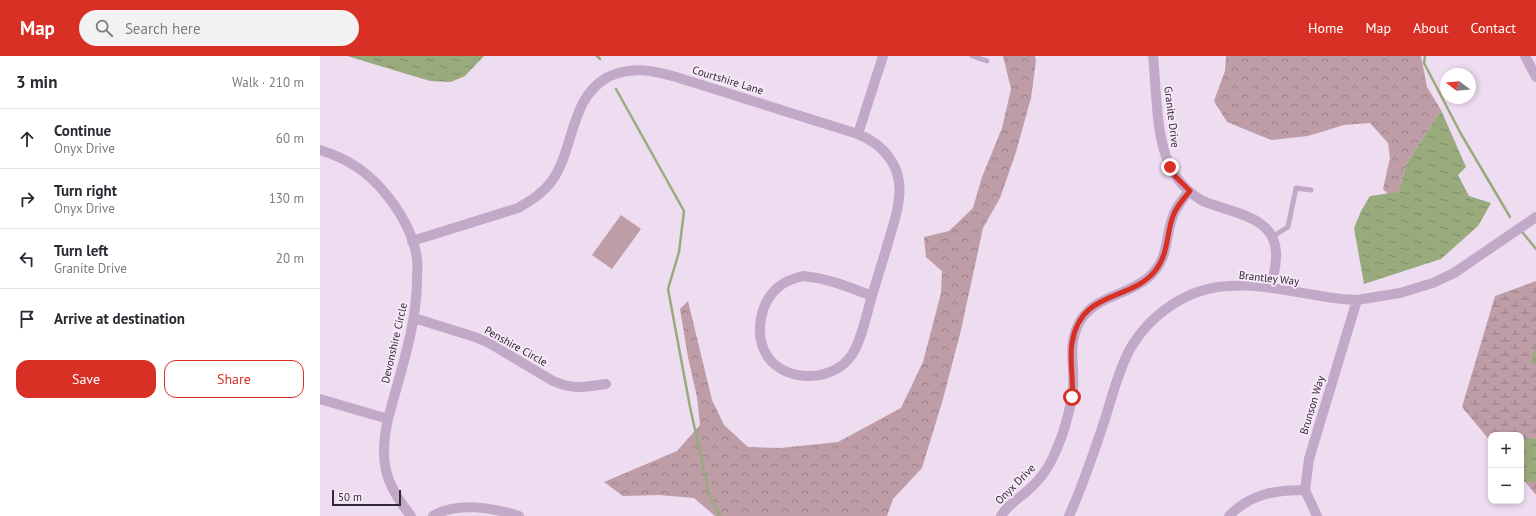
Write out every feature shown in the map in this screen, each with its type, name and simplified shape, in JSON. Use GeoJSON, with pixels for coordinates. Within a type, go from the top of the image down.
{"type":"FeatureCollection","features":[{"type":"Feature","properties":{"kind":"street"},"geometry":{"type":"LineString","coordinates":[[858,134],[883,56]]}},
{"type":"Feature","properties":{"kind":"street","name":"Granite Drive"},"geometry":{"type":"LineString","coordinates":[[1153,56],[1161,142],[1170,167],[1175,176],[1200,199],[1256,220],[1263,225],[1272,238],[1276,252],[1271,288]]}},
{"type":"Feature","properties":{"kind":"street"},"geometry":{"type":"LineString","coordinates":[[1525,56],[1536,77]]}},
{"type":"Feature","properties":{"kind":"street","name":"Courtshire Lane"},"geometry":{"type":"LineString","coordinates":[[412,241],[518,208],[542,192],[552,182],[560,166],[581,104],[590,91],[601,81],[615,74],[630,70],[646,70],[676,76],[871,139],[881,147],[896,169],[900,197],[896,216],[872,296],[858,342],[852,356],[843,366],[818,376],[803,376],[791,373],[779,367],[768,357],[762,346],[760,333],[763,312],[767,301],[773,292],[790,280],[803,276],[815,277],[832,281],[872,296]]}},
{"type":"Feature","properties":{"kind":"street","name":"Devonshire Circle"},"geometry":{"type":"LineString","coordinates":[[320,150],[339,156],[360,168],[377,183],[402,216],[417,258],[418,294],[414,318],[384,435],[383,451],[385,467],[394,493],[411,516]]}},
{"type":"Feature","properties":{"kind":"street","name":"Onyx Drive"},"geometry":{"type":"LineString","coordinates":[[1001,516],[1005,509],[1025,493],[1042,475],[1054,456],[1072,397],[1072,342],[1084,315],[1098,303],[1141,283],[1156,270],[1166,252],[1176,208],[1190,191]]}},
{"type":"Feature","properties":{"kind":"street","name":"Brantley Way"},"geometry":{"type":"LineString","coordinates":[[1069,516],[1080,493],[1122,368],[1130,349],[1142,332],[1157,316],[1174,303],[1208,289],[1246,285],[1327,298],[1357,300],[1400,293],[1433,283],[1454,273],[1536,217]]}},
{"type":"Feature","properties":{"kind":"street","name":"Brunson Way"},"geometry":{"type":"LineString","coordinates":[[1305,490],[1309,459],[1357,300]]}},
{"type":"Feature","properties":{"kind":"street","name":"Penshire Circle"},"geometry":{"type":"LineString","coordinates":[[414,318],[475,337],[564,386],[575,388],[606,384]]}},
{"type":"Feature","properties":{"kind":"street"},"geometry":{"type":"LineString","coordinates":[[320,398],[388,419]]}},
{"type":"Feature","properties":{"kind":"street"},"geometry":{"type":"LineString","coordinates":[[1229,516],[1249,500],[1267,493],[1283,490],[1305,490],[1317,516]]}},
{"type":"Feature","properties":{"kind":"street"},"geometry":{"type":"LineString","coordinates":[[433,516],[456,508],[473,507],[488,508],[519,516]]}},
{"type":"Feature","properties":{"kind":"lane"},"geometry":{"type":"LineString","coordinates":[[972,56],[987,61]]}},
{"type":"Feature","properties":{"kind":"lane"},"geometry":{"type":"LineString","coordinates":[[1272,238],[1288,227],[1296,188],[1311,190]]}},
{"type":"Feature","properties":{"kind":"green space"},"geometry":{"type":"Polygon","coordinates":[[[1003,56],[1035,56],[1036,61],[1031,98],[1016,152],[1000,198],[983,228],[961,330],[943,399],[922,468],[893,499],[887,516],[715,516],[694,498],[659,495],[623,496],[604,482],[677,451],[700,425],[697,397],[688,357],[680,309],[688,301],[712,400],[724,425],[748,447],[780,448],[838,442],[901,408],[923,362],[941,293],[942,271],[926,257],[924,237],[949,231],[973,208],[982,177],[1002,128],[1011,89],[1003,56]]]}},
{"type":"Feature","properties":{"kind":"green space"},"geometry":{"type":"Polygon","coordinates":[[[1226,56],[1421,56],[1427,87],[1441,110],[1407,163],[1398,192],[1388,194],[1383,189],[1390,158],[1388,143],[1370,123],[1344,125],[1308,136],[1271,140],[1227,122],[1214,101],[1225,71],[1226,56]]]}},
{"type":"Feature","properties":{"kind":"green space"},"geometry":{"type":"Polygon","coordinates":[[[621,215],[641,229],[612,269],[592,255],[621,215]]]}},
{"type":"Feature","properties":{"kind":"green space"},"geometry":{"type":"Polygon","coordinates":[[[1536,281],[1536,495],[1524,481],[1524,432],[1488,432],[1488,438],[1462,407],[1495,296],[1536,281]]]}},
{"type":"Feature","properties":{"kind":"water"},"geometry":{"type":"Polygon","coordinates":[[[347,56],[484,56],[465,76],[451,82],[430,81],[347,56]]]}},
{"type":"Feature","properties":{"kind":"water"},"geometry":{"type":"Polygon","coordinates":[[[1441,110],[1466,167],[1458,175],[1469,196],[1491,203],[1478,226],[1441,259],[1364,284],[1354,228],[1361,211],[1370,196],[1398,192],[1407,163],[1441,110]]]}},
{"type":"Feature","properties":{"kind":"water"},"geometry":{"type":"Polygon","coordinates":[[[1529,438],[1536,439],[1536,482],[1524,482],[1524,441],[1529,438]]]}},
{"type":"Feature","properties":{"kind":"waterway"},"geometry":{"type":"LineString","coordinates":[[597,56],[600,59]]}},
{"type":"Feature","properties":{"kind":"waterway"},"geometry":{"type":"LineString","coordinates":[[1425,56],[1424,63],[1461,134],[1510,217]]}},
{"type":"Feature","properties":{"kind":"waterway"},"geometry":{"type":"LineString","coordinates":[[616,89],[684,211],[679,252],[668,289],[690,407],[710,498],[720,516]]}},
{"type":"Feature","properties":{"kind":"waterway"},"geometry":{"type":"LineString","coordinates":[[1523,233],[1536,249]]}},
{"type":"Feature","properties":{"kind":"waterway"},"geometry":{"type":"LineString","coordinates":[[1536,349],[1532,361],[1536,364]]}},
{"type":"Feature","properties":{"kind":"route"},"geometry":{"type":"LineString","coordinates":[[1072,397],[1072,342],[1084,315],[1106,298],[1133,288],[1149,277],[1156,270],[1166,252],[1170,225],[1176,208],[1190,191],[1175,176],[1170,167]]}}]}
